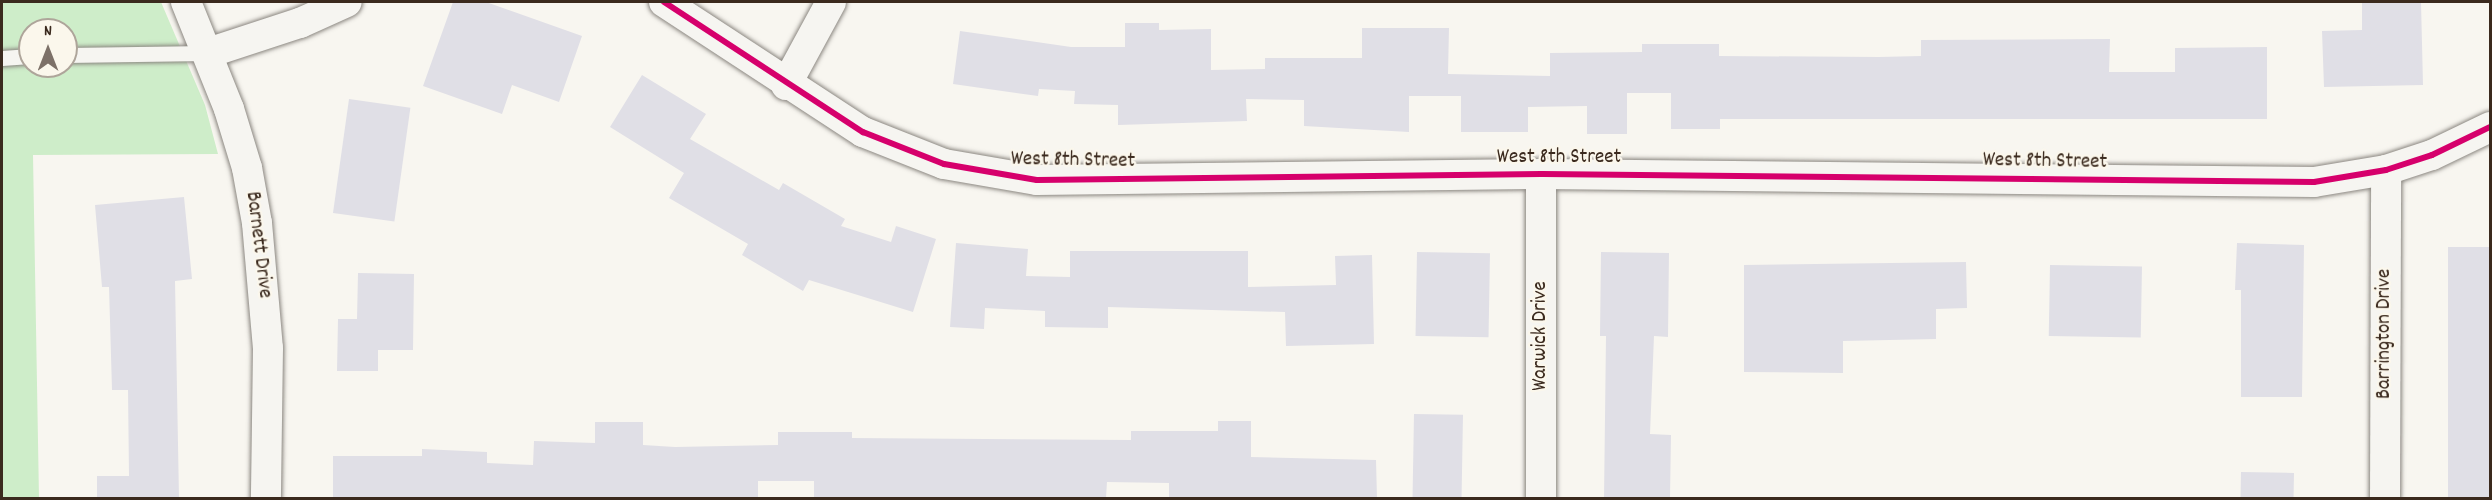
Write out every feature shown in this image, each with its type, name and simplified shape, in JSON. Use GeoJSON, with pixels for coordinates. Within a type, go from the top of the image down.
{"type":"FeatureCollection","features":[{"type":"Feature","properties":{"kind":"street","name":"Barnett Drive"},"geometry":{"type":"LineString","coordinates":[[186,2],[208,53],[247,168],[257,223],[268,348],[266,498]]}},
{"type":"Feature","properties":{"kind":"street"},"geometry":{"type":"LineString","coordinates":[[208,53],[300,23],[347,2]]}},
{"type":"Feature","properties":{"kind":"street","name":"West 8th Street"},"geometry":{"type":"LineString","coordinates":[[664,2],[786,85],[863,132],[902,151],[989,174],[1037,180],[1541,174],[2314,182],[2385,170],[2432,155],[2490,127]]}},
{"type":"Feature","properties":{"kind":"street"},"geometry":{"type":"LineString","coordinates":[[786,85],[831,2]]}},
{"type":"Feature","properties":{"kind":"street","name":"Barrington Drive"},"geometry":{"type":"LineString","coordinates":[[2385,170],[2385,498]]}},
{"type":"Feature","properties":{"kind":"street","name":"Warwick Drive"},"geometry":{"type":"LineString","coordinates":[[1541,174],[1541,498]]}},
{"type":"Feature","properties":{"kind":"lane"},"geometry":{"type":"LineString","coordinates":[[78,54],[208,53]]}},
{"type":"Feature","properties":{"kind":"lane"},"geometry":{"type":"LineString","coordinates":[[2,58],[18,57]]}},
{"type":"Feature","properties":{"kind":"green space"},"geometry":{"type":"Polygon","coordinates":[[[2,2],[161,2],[205,105],[218,154],[33,155],[39,498],[2,498],[2,2]]]}},
{"type":"Feature","properties":{"kind":"building"},"geometry":{"type":"Polygon","coordinates":[[[453,2],[486,2],[582,36],[559,102],[512,85],[502,114],[423,86],[453,2]]]}},
{"type":"Feature","properties":{"kind":"building"},"geometry":{"type":"Polygon","coordinates":[[[2362,2],[2421,2],[2423,85],[2324,87],[2322,31],[2362,30],[2362,2]]]}},
{"type":"Feature","properties":{"kind":"building"},"geometry":{"type":"Polygon","coordinates":[[[1125,23],[1159,23],[1159,30],[1211,29],[1211,70],[1265,69],[1265,58],[1362,58],[1362,28],[1449,28],[1448,74],[1550,76],[1550,53],[1642,52],[1642,44],[1719,44],[1719,56],[1879,57],[1921,56],[1921,40],[2110,39],[2109,72],[2175,72],[2175,48],[2267,47],[2267,119],[1720,119],[1720,129],[1671,129],[1671,93],[1627,93],[1627,134],[1587,134],[1587,106],[1528,107],[1528,132],[1461,132],[1461,96],[1409,96],[1409,132],[1304,126],[1304,100],[1246,99],[1247,121],[1118,125],[1118,105],[1074,104],[1075,91],[1039,89],[1038,96],[953,84],[960,31],[1071,47],[1125,47],[1125,23]]]}},
{"type":"Feature","properties":{"kind":"building"},"geometry":{"type":"Polygon","coordinates":[[[642,75],[706,114],[690,139],[779,190],[783,183],[845,219],[841,226],[891,242],[896,226],[936,239],[913,312],[809,280],[803,291],[742,255],[748,244],[669,198],[684,173],[610,127],[642,75]]]}},
{"type":"Feature","properties":{"kind":"building"},"geometry":{"type":"Polygon","coordinates":[[[349,99],[410,108],[394,222],[333,213],[349,99]]]}},
{"type":"Feature","properties":{"kind":"building"},"geometry":{"type":"Polygon","coordinates":[[[184,197],[192,279],[175,281],[179,498],[97,498],[97,476],[129,476],[128,390],[112,390],[109,287],[102,287],[95,205],[184,197]]]}},
{"type":"Feature","properties":{"kind":"building"},"geometry":{"type":"Polygon","coordinates":[[[956,243],[1028,249],[1026,276],[1070,277],[1070,251],[1248,251],[1248,287],[1336,285],[1335,256],[1372,255],[1374,344],[1286,346],[1285,312],[1108,307],[1108,328],[1045,327],[1045,311],[985,308],[984,329],[950,327],[956,243]]]}},
{"type":"Feature","properties":{"kind":"building"},"geometry":{"type":"Polygon","coordinates":[[[2237,243],[2304,245],[2302,397],[2241,397],[2241,290],[2235,290],[2237,243]]]}},
{"type":"Feature","properties":{"kind":"building"},"geometry":{"type":"Polygon","coordinates":[[[2448,247],[2490,247],[2490,498],[2448,498],[2448,247]]]}},
{"type":"Feature","properties":{"kind":"building"},"geometry":{"type":"Polygon","coordinates":[[[1417,252],[1490,253],[1489,337],[1416,336],[1417,252]]]}},
{"type":"Feature","properties":{"kind":"building"},"geometry":{"type":"Polygon","coordinates":[[[1601,252],[1669,253],[1668,337],[1654,336],[1650,434],[1671,435],[1670,498],[1604,498],[1606,336],[1600,336],[1601,252]]]}},
{"type":"Feature","properties":{"kind":"building"},"geometry":{"type":"Polygon","coordinates":[[[1966,262],[1967,308],[1936,309],[1936,339],[1843,341],[1843,373],[1744,372],[1744,265],[1966,262]]]}},
{"type":"Feature","properties":{"kind":"building"},"geometry":{"type":"Polygon","coordinates":[[[2050,265],[2142,267],[2141,338],[2049,336],[2050,265]]]}},
{"type":"Feature","properties":{"kind":"building"},"geometry":{"type":"Polygon","coordinates":[[[358,273],[414,274],[413,350],[378,350],[378,371],[337,371],[338,319],[357,319],[358,273]]]}},
{"type":"Feature","properties":{"kind":"building"},"geometry":{"type":"Polygon","coordinates":[[[1414,414],[1463,415],[1462,498],[1413,498],[1414,414]]]}},
{"type":"Feature","properties":{"kind":"building"},"geometry":{"type":"Polygon","coordinates":[[[1218,421],[1251,421],[1251,457],[1376,460],[1377,498],[1169,498],[1169,483],[1107,482],[1106,498],[814,498],[814,481],[758,481],[758,498],[333,498],[333,456],[422,456],[422,449],[487,452],[487,463],[533,465],[534,441],[595,443],[595,422],[643,422],[643,445],[675,447],[778,445],[778,432],[852,432],[852,438],[1131,440],[1131,431],[1218,431],[1218,421]]]}},
{"type":"Feature","properties":{"kind":"building"},"geometry":{"type":"Polygon","coordinates":[[[2241,472],[2294,473],[2294,498],[2241,498],[2241,472]]]}},
{"type":"Feature","properties":{"kind":"cycle path"},"geometry":{"type":"LineString","coordinates":[[664,2],[863,132],[944,164],[1037,180],[1541,174],[2314,182],[2386,170],[2432,155],[2490,127]]}}]}
